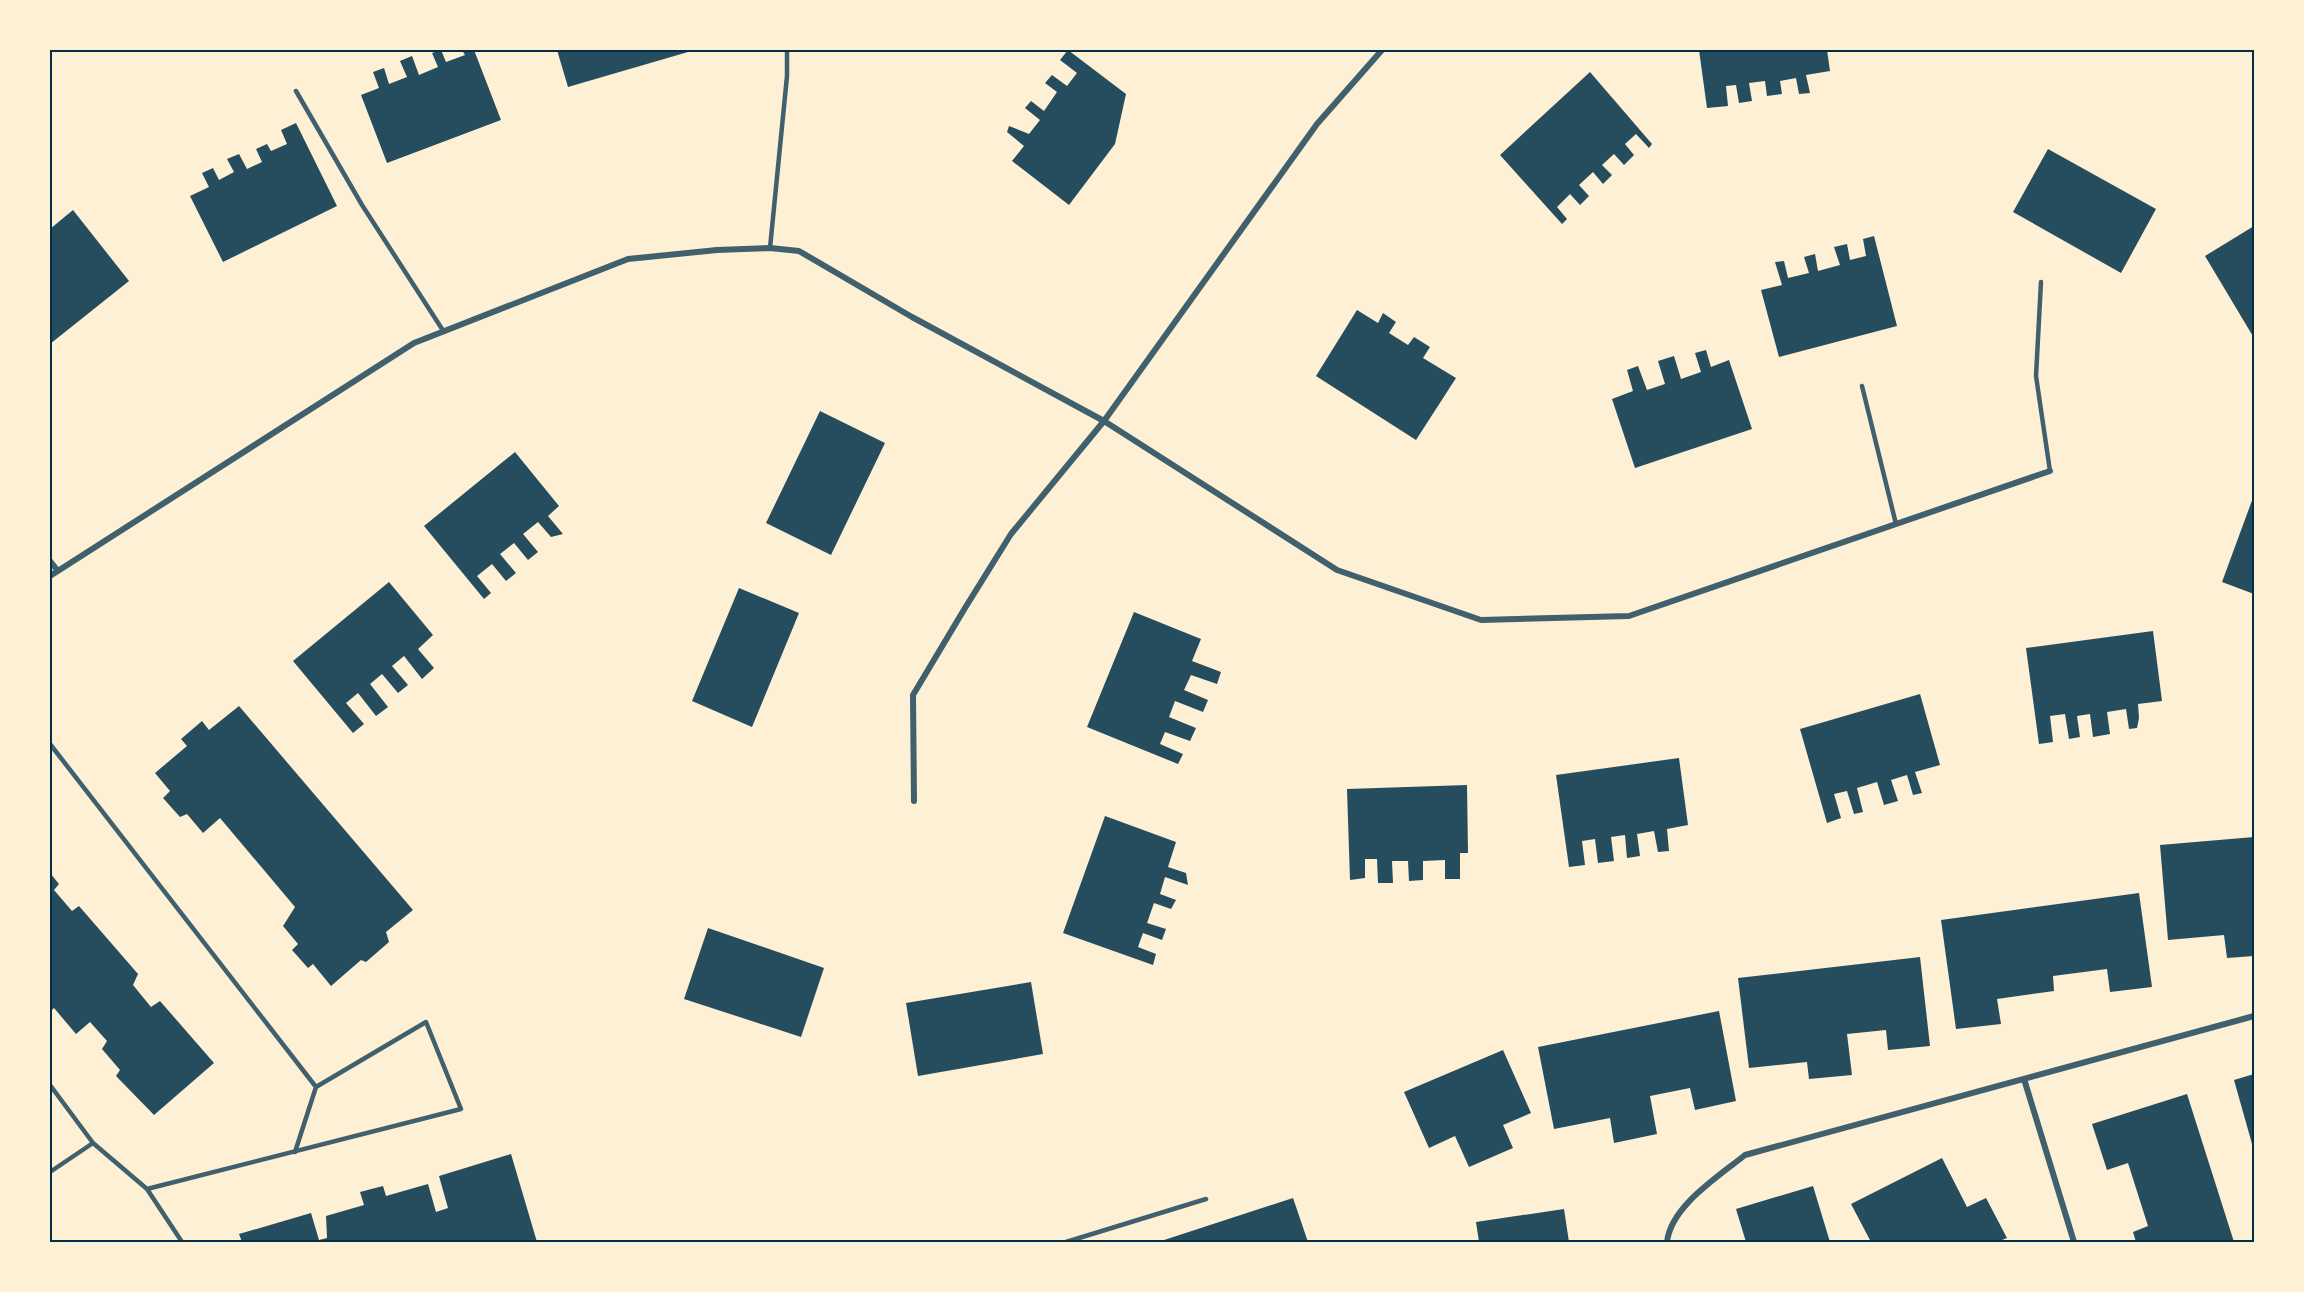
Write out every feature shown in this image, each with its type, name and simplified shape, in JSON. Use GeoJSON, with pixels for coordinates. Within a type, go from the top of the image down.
{"type":"FeatureCollection","features":[{"type":"Feature","properties":{"kind":"street"},"geometry":{"type":"LineString","coordinates":[[914,801],[913,695],[1011,534],[1104,421],[1317,124],[1382,50]]}},
{"type":"Feature","properties":{"kind":"street"},"geometry":{"type":"LineString","coordinates":[[50,576],[414,343],[628,259],[717,250],[770,248],[799,250],[912,317],[1104,421],[1337,570],[1481,620],[1629,616],[2050,471]]}},
{"type":"Feature","properties":{"kind":"street"},"geometry":{"type":"LineString","coordinates":[[50,561],[58,571]]}},
{"type":"Feature","properties":{"kind":"street"},"geometry":{"type":"LineString","coordinates":[[1667,1242],[1668,1233],[1683,1206],[1745,1155],[2254,1016]]}},
{"type":"Feature","properties":{"kind":"street"},"geometry":{"type":"LineString","coordinates":[[2024,1079],[2074,1242]]}},
{"type":"Feature","properties":{"kind":"lane"},"geometry":{"type":"LineString","coordinates":[[770,248],[788,76],[787,50]]}},
{"type":"Feature","properties":{"kind":"lane"},"geometry":{"type":"LineString","coordinates":[[296,91],[362,205],[444,332]]}},
{"type":"Feature","properties":{"kind":"lane"},"geometry":{"type":"LineString","coordinates":[[2041,282],[2036,376],[2050,471]]}},
{"type":"Feature","properties":{"kind":"lane"},"geometry":{"type":"LineString","coordinates":[[1862,386],[1896,524]]}},
{"type":"Feature","properties":{"kind":"lane"},"geometry":{"type":"LineString","coordinates":[[50,744],[316,1087]]}},
{"type":"Feature","properties":{"kind":"lane"},"geometry":{"type":"LineString","coordinates":[[147,1190],[295,1152],[460,1109],[426,1022],[316,1087],[295,1152]]}},
{"type":"Feature","properties":{"kind":"lane"},"geometry":{"type":"LineString","coordinates":[[50,1085],[93,1143],[147,1190],[182,1242]]}},
{"type":"Feature","properties":{"kind":"lane"},"geometry":{"type":"LineString","coordinates":[[50,1172],[93,1143]]}},
{"type":"Feature","properties":{"kind":"lane"},"geometry":{"type":"LineString","coordinates":[[1066,1242],[1206,1199]]}},
{"type":"Feature","properties":{"kind":"building"},"geometry":{"type":"Polygon","coordinates":[[[441,50],[446,62],[465,55],[462,50],[474,50],[501,120],[387,163],[361,95],[379,88],[373,72],[384,68],[389,84],[407,77],[400,61],[412,56],[419,75],[438,67],[432,53],[441,50]]]}},
{"type":"Feature","properties":{"kind":"building"},"geometry":{"type":"Polygon","coordinates":[[[557,50],[688,50],[688,52],[568,87],[557,50]]]}},
{"type":"Feature","properties":{"kind":"building"},"geometry":{"type":"Polygon","coordinates":[[[1068,50],[1126,94],[1115,144],[1069,205],[1012,161],[1024,146],[1007,132],[1009,126],[1029,134],[1040,120],[1025,108],[1031,101],[1044,111],[1057,92],[1045,83],[1052,75],[1067,86],[1077,73],[1060,60],[1068,50]]]}},
{"type":"Feature","properties":{"kind":"building"},"geometry":{"type":"Polygon","coordinates":[[[1699,50],[1827,50],[1830,71],[1806,75],[1810,93],[1799,94],[1796,78],[1780,81],[1782,94],[1767,96],[1765,81],[1749,83],[1752,101],[1739,103],[1736,85],[1726,86],[1728,106],[1707,108],[1699,50]]]}},
{"type":"Feature","properties":{"kind":"building"},"geometry":{"type":"Polygon","coordinates":[[[1590,72],[1652,144],[1649,148],[1636,134],[1625,144],[1634,155],[1624,165],[1614,154],[1602,165],[1612,175],[1603,184],[1593,172],[1579,185],[1589,196],[1580,205],[1570,194],[1557,207],[1567,219],[1562,224],[1500,155],[1590,72]]]}},
{"type":"Feature","properties":{"kind":"building"},"geometry":{"type":"Polygon","coordinates":[[[296,123],[337,206],[223,262],[190,196],[209,187],[202,173],[213,168],[219,180],[234,172],[227,159],[239,154],[247,169],[262,162],[256,149],[267,144],[271,151],[287,144],[281,130],[296,123]]]}},
{"type":"Feature","properties":{"kind":"building"},"geometry":{"type":"Polygon","coordinates":[[[2048,149],[2156,209],[2121,273],[2013,212],[2048,149]]]}},
{"type":"Feature","properties":{"kind":"building"},"geometry":{"type":"Polygon","coordinates":[[[73,210],[129,281],[50,344],[50,229],[73,210]]]}},
{"type":"Feature","properties":{"kind":"building"},"geometry":{"type":"Polygon","coordinates":[[[2254,226],[2254,338],[2205,256],[2254,226]]]}},
{"type":"Feature","properties":{"kind":"building"},"geometry":{"type":"Polygon","coordinates":[[[1874,236],[1897,326],[1779,357],[1761,290],[1782,285],[1775,262],[1784,261],[1788,278],[1809,273],[1804,257],[1815,254],[1818,271],[1840,265],[1834,247],[1847,244],[1850,260],[1866,256],[1863,239],[1874,236]]]}},
{"type":"Feature","properties":{"kind":"building"},"geometry":{"type":"Polygon","coordinates":[[[1357,310],[1378,323],[1383,313],[1396,322],[1389,333],[1408,345],[1414,337],[1430,347],[1423,358],[1456,378],[1416,440],[1316,376],[1357,310]]]}},
{"type":"Feature","properties":{"kind":"building"},"geometry":{"type":"Polygon","coordinates":[[[1706,350],[1711,367],[1729,360],[1752,429],[1635,468],[1612,399],[1633,391],[1627,370],[1638,366],[1647,390],[1665,384],[1658,361],[1674,356],[1681,379],[1701,372],[1695,353],[1706,350]]]}},
{"type":"Feature","properties":{"kind":"building"},"geometry":{"type":"Polygon","coordinates":[[[820,411],[885,443],[831,555],[766,523],[820,411]]]}},
{"type":"Feature","properties":{"kind":"building"},"geometry":{"type":"Polygon","coordinates":[[[515,452],[559,506],[548,516],[563,534],[551,537],[538,522],[523,534],[538,552],[528,560],[514,543],[500,554],[516,573],[506,581],[492,564],[477,576],[491,593],[484,599],[424,526],[515,452]]]}},
{"type":"Feature","properties":{"kind":"building"},"geometry":{"type":"Polygon","coordinates":[[[2254,495],[2254,594],[2222,582],[2254,495]]]}},
{"type":"Feature","properties":{"kind":"building"},"geometry":{"type":"Polygon","coordinates":[[[389,582],[433,635],[418,649],[434,668],[422,679],[404,656],[392,666],[408,685],[398,693],[382,674],[370,684],[388,707],[376,716],[358,693],[346,703],[364,724],[353,733],[293,661],[389,582]]]}},
{"type":"Feature","properties":{"kind":"building"},"geometry":{"type":"Polygon","coordinates":[[[739,588],[799,613],[752,727],[692,701],[739,588]]]}},
{"type":"Feature","properties":{"kind":"building"},"geometry":{"type":"Polygon","coordinates":[[[1134,612],[1201,639],[1192,661],[1221,672],[1217,684],[1191,675],[1184,690],[1208,700],[1203,712],[1175,701],[1169,717],[1196,728],[1190,741],[1165,732],[1160,744],[1183,754],[1178,764],[1087,727],[1134,612]]]}},
{"type":"Feature","properties":{"kind":"building"},"geometry":{"type":"Polygon","coordinates":[[[2153,631],[2162,701],[2138,704],[2137,728],[2129,729],[2126,709],[2107,712],[2110,734],[2093,737],[2090,714],[2077,716],[2080,737],[2069,739],[2065,714],[2050,716],[2053,742],[2039,744],[2026,648],[2153,631]]]}},
{"type":"Feature","properties":{"kind":"building"},"geometry":{"type":"Polygon","coordinates":[[[1920,694],[1940,765],[1915,772],[1922,793],[1913,795],[1907,775],[1891,780],[1898,801],[1884,805],[1877,782],[1857,788],[1863,812],[1854,814],[1847,791],[1834,794],[1841,818],[1827,823],[1800,729],[1920,694]]]}},
{"type":"Feature","properties":{"kind":"building"},"geometry":{"type":"Polygon","coordinates":[[[239,706],[413,910],[386,932],[389,942],[366,962],[361,960],[331,986],[313,964],[308,968],[292,950],[298,944],[283,926],[295,907],[220,818],[203,833],[187,814],[180,817],[163,798],[170,791],[155,773],[187,746],[181,739],[202,721],[209,730],[239,706]]]}},
{"type":"Feature","properties":{"kind":"building"},"geometry":{"type":"Polygon","coordinates":[[[1679,758],[1688,825],[1667,829],[1669,851],[1658,852],[1654,831],[1637,834],[1640,856],[1627,858],[1625,835],[1611,837],[1614,861],[1598,863],[1595,839],[1582,841],[1585,865],[1569,867],[1556,775],[1679,758]]]}},
{"type":"Feature","properties":{"kind":"building"},"geometry":{"type":"Polygon","coordinates":[[[1467,785],[1468,853],[1460,853],[1460,879],[1445,879],[1445,860],[1423,861],[1423,880],[1409,881],[1408,861],[1392,861],[1393,883],[1378,883],[1377,859],[1365,859],[1365,878],[1350,880],[1347,789],[1467,785]]]}},
{"type":"Feature","properties":{"kind":"building"},"geometry":{"type":"Polygon","coordinates":[[[1105,816],[1176,842],[1168,867],[1186,873],[1188,885],[1165,877],[1160,894],[1176,900],[1171,909],[1154,903],[1147,923],[1166,929],[1162,940],[1143,933],[1138,947],[1156,954],[1153,965],[1063,933],[1105,816]]]}},
{"type":"Feature","properties":{"kind":"building"},"geometry":{"type":"Polygon","coordinates":[[[2254,837],[2254,956],[2227,958],[2224,935],[2168,940],[2160,845],[2254,837]]]}},
{"type":"Feature","properties":{"kind":"building"},"geometry":{"type":"Polygon","coordinates":[[[50,873],[59,884],[54,890],[72,911],[79,906],[138,974],[133,985],[151,1007],[160,1001],[214,1063],[154,1115],[116,1076],[120,1070],[102,1049],[107,1041],[90,1022],[76,1034],[54,1008],[50,1012],[50,873]]]}},
{"type":"Feature","properties":{"kind":"building"},"geometry":{"type":"Polygon","coordinates":[[[2139,893],[2152,987],[2110,992],[2107,969],[2053,976],[2054,991],[1997,999],[2001,1024],[1956,1029],[1941,920],[2139,893]]]}},
{"type":"Feature","properties":{"kind":"building"},"geometry":{"type":"Polygon","coordinates":[[[708,928],[824,968],[801,1037],[684,999],[708,928]]]}},
{"type":"Feature","properties":{"kind":"building"},"geometry":{"type":"Polygon","coordinates":[[[1920,957],[1930,1046],[1888,1050],[1886,1030],[1847,1034],[1852,1075],[1809,1079],[1807,1062],[1749,1068],[1738,978],[1920,957]]]}},
{"type":"Feature","properties":{"kind":"building"},"geometry":{"type":"Polygon","coordinates":[[[1031,982],[1043,1054],[918,1076],[906,1003],[1031,982]]]}},
{"type":"Feature","properties":{"kind":"building"},"geometry":{"type":"Polygon","coordinates":[[[1719,1011],[1736,1101],[1695,1110],[1690,1088],[1650,1096],[1657,1134],[1614,1143],[1610,1118],[1554,1129],[1538,1047],[1719,1011]]]}},
{"type":"Feature","properties":{"kind":"building"},"geometry":{"type":"Polygon","coordinates":[[[1503,1050],[1531,1113],[1503,1125],[1513,1148],[1469,1167],[1455,1136],[1429,1148],[1404,1092],[1503,1050]]]}},
{"type":"Feature","properties":{"kind":"building"},"geometry":{"type":"Polygon","coordinates":[[[2254,1074],[2254,1151],[2234,1080],[2254,1074]]]}},
{"type":"Feature","properties":{"kind":"building"},"geometry":{"type":"Polygon","coordinates":[[[2187,1094],[2234,1242],[2136,1242],[2133,1232],[2148,1226],[2128,1163],[2107,1170],[2092,1124],[2187,1094]]]}},
{"type":"Feature","properties":{"kind":"building"},"geometry":{"type":"Polygon","coordinates":[[[511,1154],[537,1242],[242,1242],[239,1234],[311,1213],[319,1240],[327,1238],[326,1216],[364,1205],[360,1192],[383,1186],[386,1196],[428,1184],[436,1212],[448,1208],[439,1176],[511,1154]]]}},
{"type":"Feature","properties":{"kind":"building"},"geometry":{"type":"Polygon","coordinates":[[[1942,1158],[1967,1207],[1986,1198],[2007,1238],[1997,1242],[1871,1242],[1851,1204],[1942,1158]]]}},
{"type":"Feature","properties":{"kind":"building"},"geometry":{"type":"Polygon","coordinates":[[[1813,1186],[1830,1242],[1746,1242],[1736,1209],[1813,1186]]]}},
{"type":"Feature","properties":{"kind":"building"},"geometry":{"type":"Polygon","coordinates":[[[1293,1198],[1308,1242],[1158,1242],[1293,1198]]]}},
{"type":"Feature","properties":{"kind":"building"},"geometry":{"type":"Polygon","coordinates":[[[1564,1209],[1569,1242],[1479,1242],[1476,1222],[1564,1209]]]}}]}
